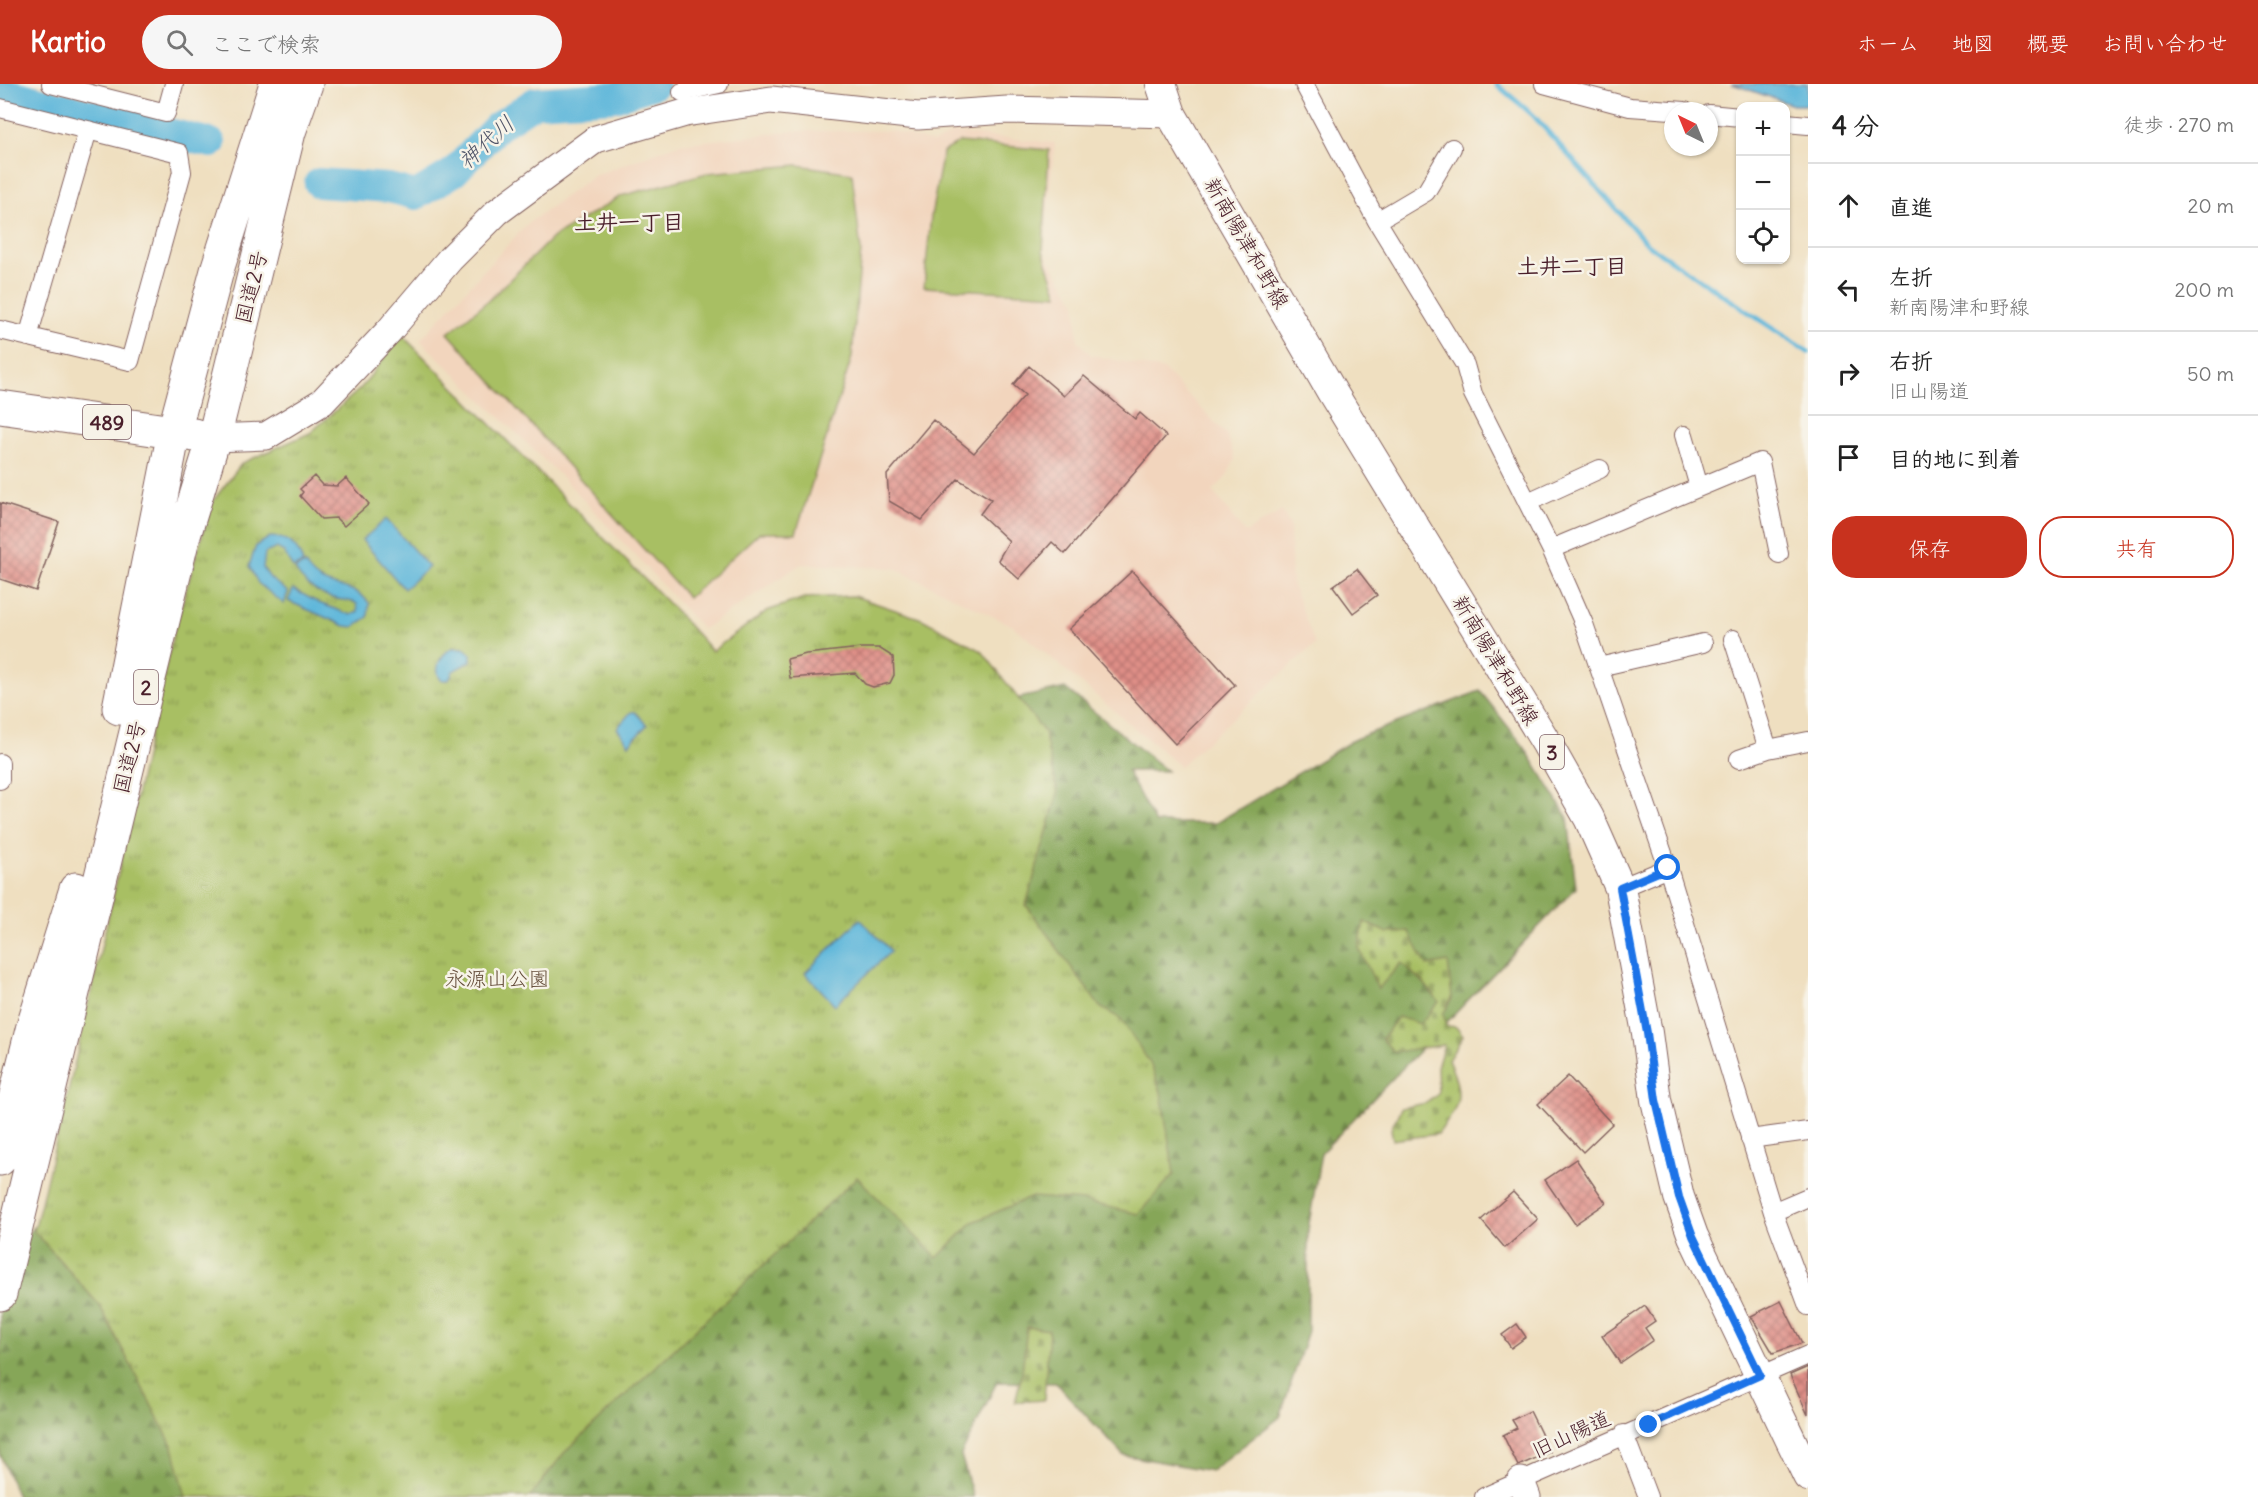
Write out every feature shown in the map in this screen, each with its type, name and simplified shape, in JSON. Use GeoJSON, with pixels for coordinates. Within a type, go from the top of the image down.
{"type":"FeatureCollection","features":[{"type":"Feature","properties":{"kind":"highway","name":"国道2号"},"geometry":{"type":"LineString","coordinates":[[0,1159],[32,1030],[98,816],[174,432],[218,267],[276,84]]}},
{"type":"Feature","properties":{"kind":"highway","name":"国道2号"},"geometry":{"type":"LineString","coordinates":[[0,1294],[179,554],[214,438],[289,132],[306,84]]}},
{"type":"Feature","properties":{"kind":"highway","name":"489"},"geometry":{"type":"LineString","coordinates":[[0,407],[214,438]]}},
{"type":"Feature","properties":{"kind":"main road","name":"新南陽津和野線"},"geometry":{"type":"LineString","coordinates":[[1161,84],[1171,114],[1332,392],[1547,744],[1589,818],[1620,888],[1647,1033],[1656,1100],[1679,1197],[1693,1236],[1808,1476]]}},
{"type":"Feature","properties":{"kind":"street"},"geometry":{"type":"LineString","coordinates":[[51,84],[79,87],[166,113],[174,84]]}},
{"type":"Feature","properties":{"kind":"street"},"geometry":{"type":"LineString","coordinates":[[682,93],[719,84]]}},
{"type":"Feature","properties":{"kind":"street"},"geometry":{"type":"LineString","coordinates":[[1304,84],[1377,221],[1465,365],[1473,394],[1551,549],[1584,624],[1668,868],[1773,1212],[1808,1306]]}},
{"type":"Feature","properties":{"kind":"street"},"geometry":{"type":"LineString","coordinates":[[1544,84],[1630,107],[1664,109]]}},
{"type":"Feature","properties":{"kind":"street"},"geometry":{"type":"LineString","coordinates":[[214,438],[266,436],[322,402],[389,331],[450,260],[497,212],[596,139],[685,113],[771,100],[918,116],[1007,110],[1171,114]]}},
{"type":"Feature","properties":{"kind":"street"},"geometry":{"type":"LineString","coordinates":[[0,108],[179,153],[182,172],[130,361],[0,330]]}},
{"type":"Feature","properties":{"kind":"street"},"geometry":{"type":"LineString","coordinates":[[1718,115],[1736,117]]}},
{"type":"Feature","properties":{"kind":"street"},"geometry":{"type":"LineString","coordinates":[[1790,123],[1808,125]]}},
{"type":"Feature","properties":{"kind":"street"},"geometry":{"type":"LineString","coordinates":[[28,337],[88,130]]}},
{"type":"Feature","properties":{"kind":"street"},"geometry":{"type":"LineString","coordinates":[[1377,221],[1426,192],[1452,148]]}},
{"type":"Feature","properties":{"kind":"street"},"geometry":{"type":"LineString","coordinates":[[1684,435],[1699,487]]}},
{"type":"Feature","properties":{"kind":"street"},"geometry":{"type":"LineString","coordinates":[[1551,549],[1760,462],[1779,554]]}},
{"type":"Feature","properties":{"kind":"street"},"geometry":{"type":"LineString","coordinates":[[1528,502],[1600,469]]}},
{"type":"Feature","properties":{"kind":"street"},"geometry":{"type":"LineString","coordinates":[[1733,639],[1768,750]]}},
{"type":"Feature","properties":{"kind":"street"},"geometry":{"type":"LineString","coordinates":[[1599,667],[1694,640]]}},
{"type":"Feature","properties":{"kind":"street"},"geometry":{"type":"LineString","coordinates":[[1739,759],[1808,741]]}},
{"type":"Feature","properties":{"kind":"street"},"geometry":{"type":"LineString","coordinates":[[0,763],[0,780]]}},
{"type":"Feature","properties":{"kind":"street"},"geometry":{"type":"LineString","coordinates":[[1620,888],[1668,868]]}},
{"type":"Feature","properties":{"kind":"street"},"geometry":{"type":"LineString","coordinates":[[1750,1139],[1808,1131]]}},
{"type":"Feature","properties":{"kind":"street"},"geometry":{"type":"LineString","coordinates":[[1773,1212],[1808,1197]]}},
{"type":"Feature","properties":{"kind":"street","name":"旧山陽道"},"geometry":{"type":"LineString","coordinates":[[1484,1497],[1524,1489],[1624,1434],[1808,1355]]}},
{"type":"Feature","properties":{"kind":"street"},"geometry":{"type":"LineString","coordinates":[[1624,1434],[1648,1497]]}},
{"type":"Feature","properties":{"kind":"shaded area"},"geometry":{"type":"Polygon","coordinates":[[[796,131],[893,131],[933,143],[954,133],[1055,143],[1043,251],[1076,303],[1078,341],[1091,355],[1164,370],[1227,435],[1235,459],[1227,476],[1213,491],[1245,533],[1282,511],[1290,525],[1292,583],[1315,644],[1180,766],[1013,626],[894,568],[801,564],[703,629],[568,483],[420,340],[526,225],[593,176],[679,144],[796,131]]]}},
{"type":"Feature","properties":{"kind":"green space"},"geometry":{"type":"Polygon","coordinates":[[[960,142],[1049,150],[1043,251],[1058,295],[924,287],[931,216],[943,152],[960,142]]]}},
{"type":"Feature","properties":{"kind":"green space"},"geometry":{"type":"Polygon","coordinates":[[[798,165],[852,173],[861,251],[852,357],[796,533],[759,533],[688,598],[448,333],[490,299],[553,237],[621,196],[707,173],[798,165]]]}},
{"type":"Feature","properties":{"kind":"green space","name":"永源山公園"},"geometry":{"type":"Polygon","coordinates":[[[402,335],[674,609],[712,651],[767,611],[804,598],[854,596],[922,619],[982,651],[1044,732],[1058,793],[1026,905],[1100,1007],[1121,1019],[1150,1063],[1161,1092],[1174,1174],[1138,1214],[1083,1201],[1032,1197],[973,1222],[937,1258],[857,1177],[564,1453],[530,1497],[186,1497],[173,1447],[100,1306],[34,1231],[174,631],[212,502],[242,463],[310,433],[361,388],[402,335]]]}},
{"type":"Feature","properties":{"kind":"green space"},"geometry":{"type":"Polygon","coordinates":[[[1065,688],[1167,771],[1127,771],[1155,823],[1216,823],[1355,739],[1480,691],[1525,748],[1568,818],[1576,888],[1321,1153],[1308,1230],[1308,1331],[1280,1417],[1211,1471],[1123,1455],[1056,1383],[997,1382],[961,1455],[973,1497],[17,1497],[0,1454],[0,1267],[79,1173],[585,791],[1065,688]]]}},
{"type":"Feature","properties":{"kind":"green space"},"geometry":{"type":"Polygon","coordinates":[[[1364,922],[1388,933],[1408,931],[1427,966],[1448,962],[1452,998],[1443,1014],[1447,1026],[1456,1027],[1463,1036],[1448,1060],[1456,1082],[1458,1099],[1452,1115],[1438,1134],[1393,1140],[1391,1129],[1401,1108],[1426,1103],[1438,1094],[1437,1067],[1444,1045],[1394,1052],[1382,1039],[1398,1017],[1420,1024],[1439,1002],[1424,983],[1401,963],[1378,989],[1359,948],[1364,922]]]}},
{"type":"Feature","properties":{"kind":"green space"},"geometry":{"type":"Polygon","coordinates":[[[1027,1327],[1049,1330],[1044,1400],[1015,1402],[1022,1373],[1027,1327]]]}},
{"type":"Feature","properties":{"kind":"water"},"geometry":{"type":"Polygon","coordinates":[[[1732,84],[1808,84],[1808,105],[1793,105],[1790,102],[1732,84]]]}},
{"type":"Feature","properties":{"kind":"water"},"geometry":{"type":"Polygon","coordinates":[[[386,519],[429,567],[404,589],[362,540],[386,519]]]}},
{"type":"Feature","properties":{"kind":"water"},"geometry":{"type":"Polygon","coordinates":[[[270,537],[277,537],[292,544],[303,563],[293,568],[284,552],[277,548],[265,553],[263,568],[270,578],[288,592],[284,604],[258,583],[249,566],[256,546],[270,537]]]}},
{"type":"Feature","properties":{"kind":"water"},"geometry":{"type":"Polygon","coordinates":[[[305,564],[320,579],[362,596],[369,603],[368,617],[353,627],[345,626],[288,601],[293,589],[319,603],[351,615],[358,612],[357,604],[327,596],[306,583],[295,569],[305,564]]]}},
{"type":"Feature","properties":{"kind":"water"},"geometry":{"type":"Polygon","coordinates":[[[452,648],[464,648],[471,654],[471,661],[453,671],[449,680],[441,680],[438,671],[439,662],[452,648]]]}},
{"type":"Feature","properties":{"kind":"water"},"geometry":{"type":"Polygon","coordinates":[[[631,712],[635,712],[647,725],[629,744],[617,728],[631,712]]]}},
{"type":"Feature","properties":{"kind":"water"},"geometry":{"type":"Polygon","coordinates":[[[860,919],[891,951],[835,1005],[805,973],[860,919]]]}},
{"type":"Feature","properties":{"kind":"building"},"geometry":{"type":"Polygon","coordinates":[[[1029,366],[1064,396],[1084,376],[1135,419],[1140,413],[1166,436],[1065,554],[1052,542],[1019,579],[998,560],[1009,541],[980,514],[991,499],[958,479],[922,520],[889,501],[887,475],[933,420],[974,453],[1025,395],[1013,385],[1029,366]]]}},
{"type":"Feature","properties":{"kind":"building"},"geometry":{"type":"Polygon","coordinates":[[[314,476],[322,485],[337,486],[346,478],[369,504],[344,526],[336,518],[321,519],[300,496],[303,492],[300,489],[314,476]]]}},
{"type":"Feature","properties":{"kind":"building"},"geometry":{"type":"Polygon","coordinates":[[[0,503],[59,522],[36,591],[0,579],[0,503]]]}},
{"type":"Feature","properties":{"kind":"building"},"geometry":{"type":"Polygon","coordinates":[[[1357,569],[1377,595],[1353,613],[1333,586],[1357,569]]]}},
{"type":"Feature","properties":{"kind":"building"},"geometry":{"type":"Polygon","coordinates":[[[1132,571],[1235,685],[1175,744],[1069,629],[1132,571]]]}},
{"type":"Feature","properties":{"kind":"building"},"geometry":{"type":"Polygon","coordinates":[[[879,648],[893,657],[894,675],[890,683],[873,687],[865,684],[855,673],[790,678],[787,659],[806,654],[879,648]]]}},
{"type":"Feature","properties":{"kind":"building"},"geometry":{"type":"Polygon","coordinates":[[[1568,1076],[1612,1124],[1583,1152],[1538,1104],[1568,1076]]]}},
{"type":"Feature","properties":{"kind":"building"},"geometry":{"type":"Polygon","coordinates":[[[1576,1159],[1606,1203],[1575,1224],[1545,1180],[1576,1159]]]}},
{"type":"Feature","properties":{"kind":"building"},"geometry":{"type":"Polygon","coordinates":[[[1513,1192],[1538,1219],[1505,1248],[1481,1220],[1513,1192]]]}},
{"type":"Feature","properties":{"kind":"building"},"geometry":{"type":"Polygon","coordinates":[[[1781,1301],[1802,1343],[1773,1353],[1751,1316],[1781,1301]]]}},
{"type":"Feature","properties":{"kind":"building"},"geometry":{"type":"Polygon","coordinates":[[[1645,1306],[1655,1321],[1645,1328],[1653,1340],[1620,1363],[1602,1336],[1645,1306]]]}},
{"type":"Feature","properties":{"kind":"building"},"geometry":{"type":"Polygon","coordinates":[[[1517,1324],[1526,1337],[1511,1348],[1502,1335],[1517,1324]]]}},
{"type":"Feature","properties":{"kind":"building"},"geometry":{"type":"Polygon","coordinates":[[[1808,1367],[1808,1415],[1790,1375],[1808,1367]]]}},
{"type":"Feature","properties":{"kind":"building"},"geometry":{"type":"Polygon","coordinates":[[[1530,1411],[1550,1452],[1518,1466],[1503,1435],[1517,1428],[1512,1420],[1530,1411]]]}},
{"type":"Feature","properties":{"kind":"waterway","name":"神代川"},"geometry":{"type":"LineString","coordinates":[[319,183],[389,188],[416,195],[454,172],[497,127],[535,102],[615,97],[655,84]]}},
{"type":"Feature","properties":{"kind":"waterway"},"geometry":{"type":"LineString","coordinates":[[1496,84],[1533,115],[1647,244],[1808,352]]}},
{"type":"Feature","properties":{"kind":"waterway","name":"神代川"},"geometry":{"type":"LineString","coordinates":[[0,92],[211,143]]}},
{"type":"Feature","properties":{"kind":"district","name":"土井一丁目"},"geometry":{"type":"Point","coordinates":[629,222]}},
{"type":"Feature","properties":{"kind":"district","name":"土井二丁目"},"geometry":{"type":"Point","coordinates":[1572,266]}},
{"type":"Feature","properties":{"kind":"route"},"geometry":{"type":"LineString","coordinates":[[1649,1425],[1760,1375],[1693,1236],[1679,1197],[1656,1100],[1647,1033],[1620,888],[1668,868]]}}]}
